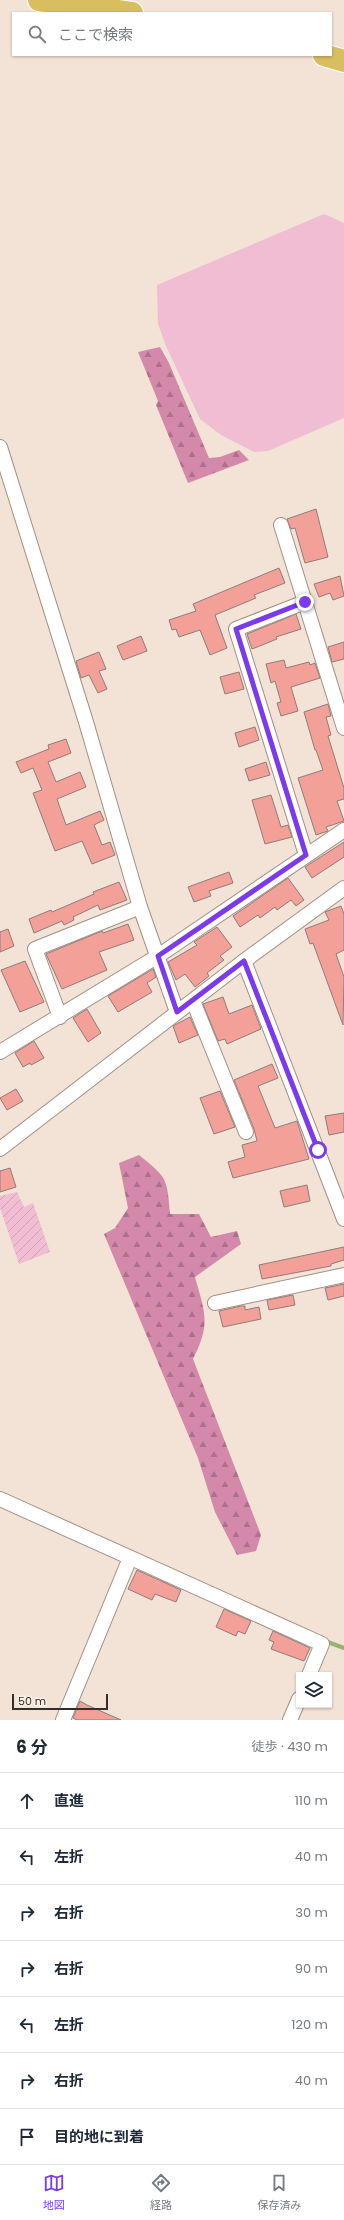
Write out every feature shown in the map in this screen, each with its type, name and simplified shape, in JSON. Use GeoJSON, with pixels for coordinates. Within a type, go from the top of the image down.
{"type":"FeatureCollection","features":[{"type":"Feature","properties":{"kind":"highway"},"geometry":{"type":"LineString","coordinates":[[39,0],[125,12]]}},
{"type":"Feature","properties":{"kind":"highway"},"geometry":{"type":"LineString","coordinates":[[327,56],[344,61]]}},
{"type":"Feature","properties":{"kind":"street"},"geometry":{"type":"LineString","coordinates":[[0,447],[83,715],[140,907],[177,1012]]}},
{"type":"Feature","properties":{"kind":"street"},"geometry":{"type":"LineString","coordinates":[[281,525],[344,728]]}},
{"type":"Feature","properties":{"kind":"street"},"geometry":{"type":"LineString","coordinates":[[305,602],[236,629],[306,855]]}},
{"type":"Feature","properties":{"kind":"street"},"geometry":{"type":"LineString","coordinates":[[0,1052],[60,1017],[158,956],[344,830]]}},
{"type":"Feature","properties":{"kind":"street"},"geometry":{"type":"LineString","coordinates":[[0,1149],[244,961],[344,888]]}},
{"type":"Feature","properties":{"kind":"street"},"geometry":{"type":"LineString","coordinates":[[60,1017],[35,948],[140,907]]}},
{"type":"Feature","properties":{"kind":"street"},"geometry":{"type":"LineString","coordinates":[[244,961],[344,1219]]}},
{"type":"Feature","properties":{"kind":"street"},"geometry":{"type":"LineString","coordinates":[[193,1001],[246,1132]]}},
{"type":"Feature","properties":{"kind":"street"},"geometry":{"type":"LineString","coordinates":[[214,1302],[344,1275]]}},
{"type":"Feature","properties":{"kind":"street"},"geometry":{"type":"LineString","coordinates":[[0,1499],[322,1644],[310,1672]]}},
{"type":"Feature","properties":{"kind":"street"},"geometry":{"type":"LineString","coordinates":[[63,1720],[130,1558]]}},
{"type":"Feature","properties":{"kind":"street"},"geometry":{"type":"LineString","coordinates":[[290,1720],[296,1706]]}},
{"type":"Feature","properties":{"kind":"green space"},"geometry":{"type":"Polygon","coordinates":[[[160,347],[169,363],[209,458],[220,457],[239,450],[249,460],[188,483],[156,405],[158,401],[138,352],[160,347]]]}},
{"type":"Feature","properties":{"kind":"green space"},"geometry":{"type":"Polygon","coordinates":[[[139,1155],[164,1179],[168,1192],[170,1214],[199,1214],[211,1237],[237,1231],[241,1244],[195,1277],[204,1310],[204,1327],[199,1347],[193,1359],[261,1535],[256,1551],[237,1555],[215,1512],[198,1458],[104,1234],[115,1228],[128,1208],[119,1163],[139,1155]]]}},
{"type":"Feature","properties":{"kind":"shaded area"},"geometry":{"type":"Polygon","coordinates":[[[324,214],[344,223],[344,418],[268,451],[254,452],[221,435],[200,419],[166,346],[158,324],[157,285],[324,214]]]}},
{"type":"Feature","properties":{"kind":"shaded area"},"geometry":{"type":"Polygon","coordinates":[[[17,1192],[24,1207],[33,1203],[50,1252],[19,1264],[0,1208],[0,1196],[17,1192]]]}},
{"type":"Feature","properties":{"kind":"building"},"geometry":{"type":"Polygon","coordinates":[[[316,509],[328,557],[305,563],[295,528],[291,529],[287,519],[316,509]]]}},
{"type":"Feature","properties":{"kind":"building"},"geometry":{"type":"Polygon","coordinates":[[[279,568],[285,583],[254,595],[256,598],[215,615],[227,648],[210,655],[200,630],[179,637],[176,629],[172,630],[169,620],[196,611],[193,604],[279,568]]]}},
{"type":"Feature","properties":{"kind":"building"},"geometry":{"type":"Polygon","coordinates":[[[340,576],[344,596],[333,600],[330,593],[319,597],[314,584],[340,576]]]}},
{"type":"Feature","properties":{"kind":"building"},"geometry":{"type":"Polygon","coordinates":[[[296,614],[301,629],[276,637],[277,639],[252,649],[247,634],[296,614]]]}},
{"type":"Feature","properties":{"kind":"building"},"geometry":{"type":"Polygon","coordinates":[[[141,636],[147,651],[123,660],[117,646],[141,636]]]}},
{"type":"Feature","properties":{"kind":"building"},"geometry":{"type":"Polygon","coordinates":[[[344,642],[344,659],[332,662],[328,647],[344,642]]]}},
{"type":"Feature","properties":{"kind":"building"},"geometry":{"type":"Polygon","coordinates":[[[99,652],[106,669],[99,671],[107,689],[98,693],[89,675],[81,678],[76,661],[99,652]]]}},
{"type":"Feature","properties":{"kind":"building"},"geometry":{"type":"Polygon","coordinates":[[[284,660],[286,668],[309,662],[310,665],[315,663],[320,678],[291,687],[298,711],[281,716],[277,703],[281,702],[275,681],[271,683],[266,664],[284,660]]]}},
{"type":"Feature","properties":{"kind":"building"},"geometry":{"type":"Polygon","coordinates":[[[239,672],[244,689],[225,694],[220,677],[239,672]]]}},
{"type":"Feature","properties":{"kind":"building"},"geometry":{"type":"Polygon","coordinates":[[[328,704],[331,716],[326,717],[331,735],[328,736],[344,788],[344,799],[337,801],[344,821],[326,827],[328,831],[316,835],[298,778],[323,770],[315,750],[304,712],[328,704]]]}},
{"type":"Feature","properties":{"kind":"building"},"geometry":{"type":"Polygon","coordinates":[[[255,727],[259,740],[239,747],[235,733],[255,727]]]}},
{"type":"Feature","properties":{"kind":"building"},"geometry":{"type":"Polygon","coordinates":[[[66,739],[71,753],[48,762],[56,782],[80,772],[86,787],[57,799],[66,825],[100,811],[104,820],[94,825],[102,845],[110,842],[115,855],[92,864],[82,841],[55,851],[33,793],[42,790],[33,768],[21,773],[16,762],[49,749],[48,745],[66,739]]]}},
{"type":"Feature","properties":{"kind":"building"},"geometry":{"type":"Polygon","coordinates":[[[266,762],[270,775],[249,781],[245,769],[266,762]]]}},
{"type":"Feature","properties":{"kind":"building"},"geometry":{"type":"Polygon","coordinates":[[[271,795],[281,827],[288,825],[292,837],[265,844],[252,800],[271,795]]]}},
{"type":"Feature","properties":{"kind":"building"},"geometry":{"type":"Polygon","coordinates":[[[344,842],[344,857],[312,878],[305,867],[344,842]]]}},
{"type":"Feature","properties":{"kind":"building"},"geometry":{"type":"Polygon","coordinates":[[[229,872],[233,883],[209,891],[211,896],[194,902],[188,887],[229,872]]]}},
{"type":"Feature","properties":{"kind":"building"},"geometry":{"type":"Polygon","coordinates":[[[288,878],[304,900],[296,906],[291,900],[277,910],[275,907],[260,918],[258,915],[240,927],[233,916],[288,878]]]}},
{"type":"Feature","properties":{"kind":"building"},"geometry":{"type":"Polygon","coordinates":[[[119,882],[127,900],[100,910],[98,905],[73,917],[74,920],[64,925],[62,921],[34,933],[29,919],[51,910],[52,912],[94,894],[93,892],[119,882]]]}},
{"type":"Feature","properties":{"kind":"building"},"geometry":{"type":"Polygon","coordinates":[[[341,906],[344,914],[344,950],[336,954],[344,977],[343,1025],[313,943],[310,944],[305,929],[329,920],[325,912],[341,906]]]}},
{"type":"Feature","properties":{"kind":"building"},"geometry":{"type":"Polygon","coordinates":[[[128,924],[134,940],[99,952],[107,970],[62,989],[46,954],[102,931],[103,933],[128,924]]]}},
{"type":"Feature","properties":{"kind":"building"},"geometry":{"type":"Polygon","coordinates":[[[217,927],[232,947],[220,956],[224,960],[207,973],[209,976],[195,987],[185,974],[176,980],[168,962],[197,945],[194,942],[217,927]]]}},
{"type":"Feature","properties":{"kind":"building"},"geometry":{"type":"Polygon","coordinates":[[[8,929],[14,946],[0,952],[0,932],[8,929]]]}},
{"type":"Feature","properties":{"kind":"building"},"geometry":{"type":"Polygon","coordinates":[[[25,961],[44,1002],[20,1012],[1,970],[25,961]]]}},
{"type":"Feature","properties":{"kind":"building"},"geometry":{"type":"Polygon","coordinates":[[[153,969],[156,977],[147,983],[152,992],[118,1012],[108,996],[153,969]]]}},
{"type":"Feature","properties":{"kind":"building"},"geometry":{"type":"Polygon","coordinates":[[[223,997],[229,1014],[252,1005],[261,1029],[227,1044],[225,1039],[218,1041],[203,1004],[223,997]]]}},
{"type":"Feature","properties":{"kind":"building"},"geometry":{"type":"Polygon","coordinates":[[[87,1009],[101,1033],[88,1042],[73,1018],[87,1009]]]}},
{"type":"Feature","properties":{"kind":"building"},"geometry":{"type":"Polygon","coordinates":[[[190,1017],[198,1035],[179,1043],[173,1026],[190,1017]]]}},
{"type":"Feature","properties":{"kind":"building"},"geometry":{"type":"Polygon","coordinates":[[[34,1041],[44,1058],[31,1065],[30,1063],[23,1067],[15,1053],[34,1041]]]}},
{"type":"Feature","properties":{"kind":"building"},"geometry":{"type":"Polygon","coordinates":[[[272,1064],[278,1078],[258,1086],[275,1128],[297,1121],[309,1159],[233,1178],[228,1162],[245,1157],[242,1145],[257,1141],[254,1129],[234,1080],[272,1064]]]}},
{"type":"Feature","properties":{"kind":"building"},"geometry":{"type":"Polygon","coordinates":[[[16,1089],[23,1101],[7,1110],[0,1098],[16,1089]]]}},
{"type":"Feature","properties":{"kind":"building"},"geometry":{"type":"Polygon","coordinates":[[[220,1091],[235,1127],[214,1134],[200,1098],[220,1091]]]}},
{"type":"Feature","properties":{"kind":"building"},"geometry":{"type":"Polygon","coordinates":[[[344,1113],[344,1132],[329,1135],[325,1116],[344,1113]]]}},
{"type":"Feature","properties":{"kind":"building"},"geometry":{"type":"Polygon","coordinates":[[[10,1168],[16,1187],[0,1192],[0,1171],[10,1168]]]}},
{"type":"Feature","properties":{"kind":"building"},"geometry":{"type":"Polygon","coordinates":[[[307,1185],[310,1201],[284,1207],[280,1191],[307,1185]]]}},
{"type":"Feature","properties":{"kind":"building"},"geometry":{"type":"Polygon","coordinates":[[[344,1247],[344,1260],[331,1264],[331,1266],[262,1279],[259,1265],[344,1247]]]}},
{"type":"Feature","properties":{"kind":"building"},"geometry":{"type":"Polygon","coordinates":[[[344,1284],[344,1296],[328,1300],[325,1288],[344,1284]]]}},
{"type":"Feature","properties":{"kind":"building"},"geometry":{"type":"Polygon","coordinates":[[[293,1295],[295,1305],[269,1310],[267,1300],[293,1295]]]}},
{"type":"Feature","properties":{"kind":"building"},"geometry":{"type":"Polygon","coordinates":[[[245,1306],[245,1310],[259,1307],[261,1319],[223,1327],[219,1311],[245,1306]]]}},
{"type":"Feature","properties":{"kind":"building"},"geometry":{"type":"Polygon","coordinates":[[[137,1570],[181,1590],[176,1602],[155,1594],[152,1600],[128,1589],[137,1570]]]}},
{"type":"Feature","properties":{"kind":"building"},"geometry":{"type":"Polygon","coordinates":[[[224,1609],[251,1621],[245,1634],[238,1631],[236,1636],[216,1627],[224,1609]]]}},
{"type":"Feature","properties":{"kind":"building"},"geometry":{"type":"Polygon","coordinates":[[[273,1631],[310,1648],[304,1661],[271,1649],[274,1642],[269,1640],[273,1631]]]}},
{"type":"Feature","properties":{"kind":"building"},"geometry":{"type":"Polygon","coordinates":[[[80,1701],[121,1720],[77,1720],[73,1718],[80,1701]]]}},
{"type":"Feature","properties":{"kind":"waterway"},"geometry":{"type":"LineString","coordinates":[[325,1641],[344,1648]]}},
{"type":"Feature","properties":{"kind":"route"},"geometry":{"type":"LineString","coordinates":[[305,602],[236,629],[306,855],[158,956],[177,1012],[244,961],[318,1150]]}}]}
